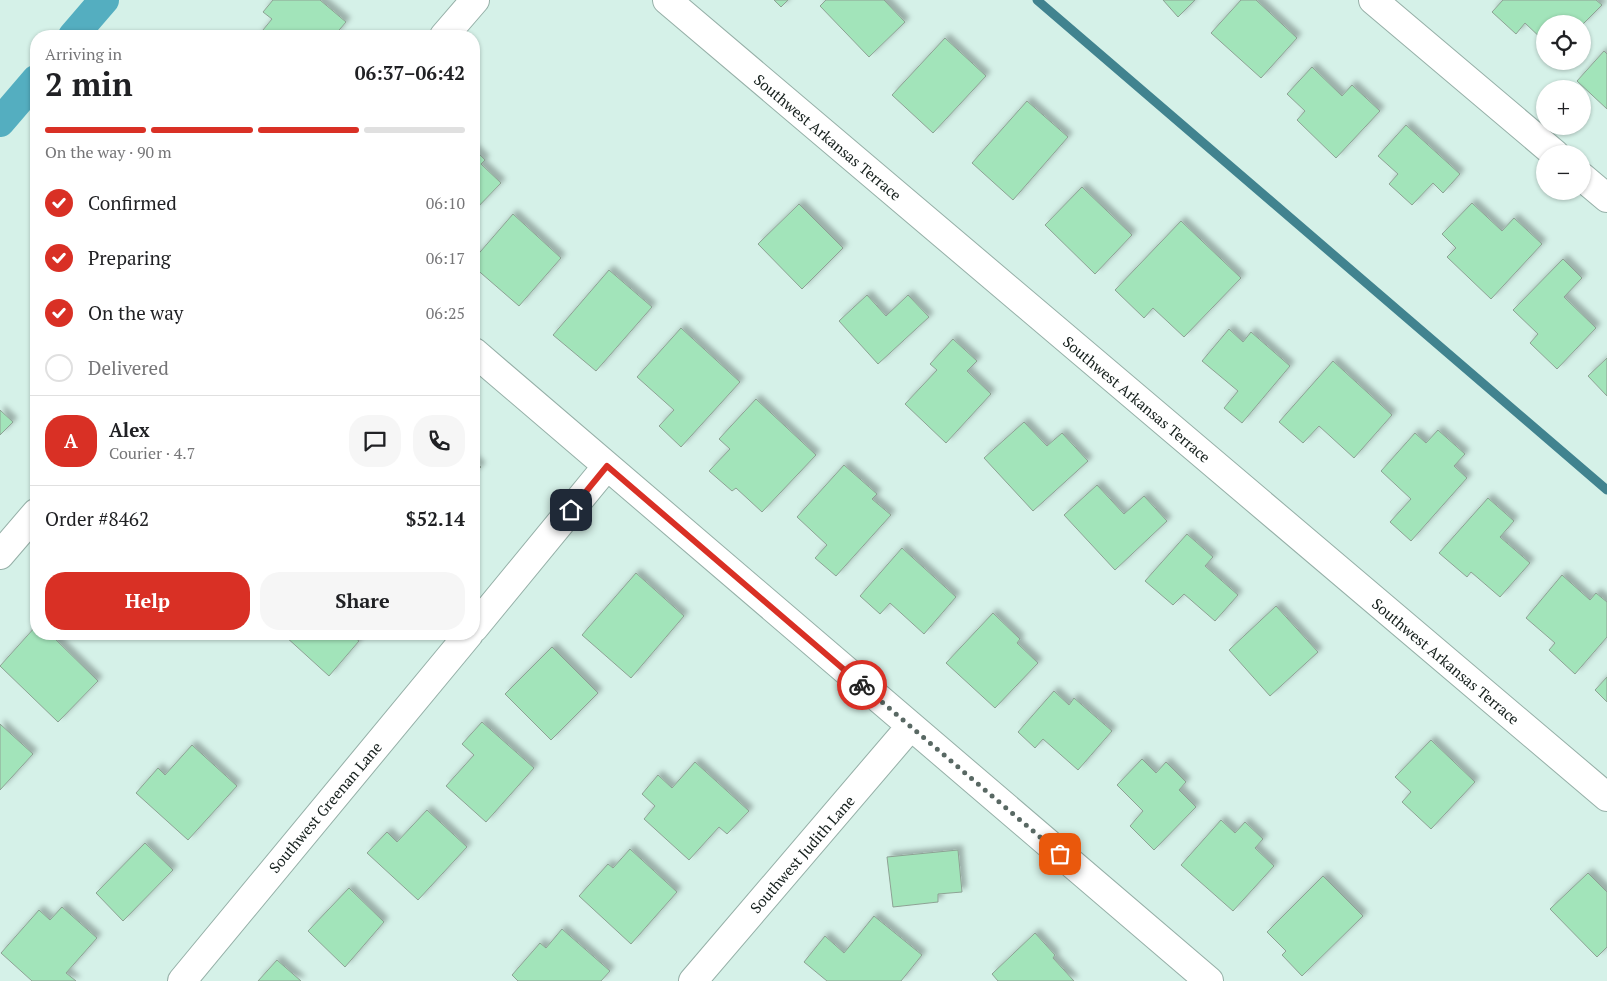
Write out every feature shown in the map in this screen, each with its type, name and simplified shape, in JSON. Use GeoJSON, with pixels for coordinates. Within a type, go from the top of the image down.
{"type":"FeatureCollection","features":[{"type":"Feature","properties":{"kind":"street"},"geometry":{"type":"LineString","coordinates":[[449,30],[475,0]]}},
{"type":"Feature","properties":{"kind":"street","name":"Southwest Arkansas Terrace"},"geometry":{"type":"LineString","coordinates":[[667,0],[1607,797]]}},
{"type":"Feature","properties":{"kind":"street"},"geometry":{"type":"LineString","coordinates":[[1373,0],[1544,145]]}},
{"type":"Feature","properties":{"kind":"street"},"geometry":{"type":"LineString","coordinates":[[1591,185],[1607,198]]}},
{"type":"Feature","properties":{"kind":"street"},"geometry":{"type":"LineString","coordinates":[[480,357],[1209,981]]}},
{"type":"Feature","properties":{"kind":"street"},"geometry":{"type":"LineString","coordinates":[[480,621],[607,466]]}},
{"type":"Feature","properties":{"kind":"street"},"geometry":{"type":"LineString","coordinates":[[0,555],[30,519]]}},
{"type":"Feature","properties":{"kind":"street","name":"Southwest Greenan Lane"},"geometry":{"type":"LineString","coordinates":[[182,981],[464,640]]}},
{"type":"Feature","properties":{"kind":"street","name":"Southwest Judith Lane"},"geometry":{"type":"LineString","coordinates":[[693,981],[910,727]]}},
{"type":"Feature","properties":{"kind":"building"},"geometry":{"type":"Polygon","coordinates":[[[273,0],[320,0],[346,22],[339,30],[263,30],[272,19],[263,12],[273,0]]]}},
{"type":"Feature","properties":{"kind":"building"},"geometry":{"type":"Polygon","coordinates":[[[774,0],[788,0],[781,7],[774,0]]]}},
{"type":"Feature","properties":{"kind":"building"},"geometry":{"type":"Polygon","coordinates":[[[826,0],[884,0],[905,22],[869,57],[820,6],[826,0]]]}},
{"type":"Feature","properties":{"kind":"building"},"geometry":{"type":"Polygon","coordinates":[[[1163,0],[1195,0],[1178,17],[1163,0]]]}},
{"type":"Feature","properties":{"kind":"building"},"geometry":{"type":"Polygon","coordinates":[[[1241,0],[1256,0],[1297,38],[1261,78],[1211,33],[1241,0]]]}},
{"type":"Feature","properties":{"kind":"building"},"geometry":{"type":"Polygon","coordinates":[[[1503,0],[1596,0],[1602,5],[1591,16],[1536,15],[1536,33],[1525,23],[1516,34],[1492,12],[1503,0]]]}},
{"type":"Feature","properties":{"kind":"building"},"geometry":{"type":"Polygon","coordinates":[[[945,38],[986,76],[933,133],[892,95],[945,38]]]}},
{"type":"Feature","properties":{"kind":"building"},"geometry":{"type":"Polygon","coordinates":[[[1604,51],[1607,54],[1607,109],[1591,94],[1591,80],[1578,80],[1587,70],[1591,70],[1591,65],[1604,51]]]}},
{"type":"Feature","properties":{"kind":"building"},"geometry":{"type":"Polygon","coordinates":[[[1312,67],[1342,96],[1352,85],[1380,111],[1336,158],[1297,120],[1305,111],[1287,94],[1312,67]]]}},
{"type":"Feature","properties":{"kind":"building"},"geometry":{"type":"Polygon","coordinates":[[[1027,101],[1068,137],[1013,200],[972,163],[1027,101]]]}},
{"type":"Feature","properties":{"kind":"building"},"geometry":{"type":"Polygon","coordinates":[[[1406,125],[1460,174],[1443,193],[1433,183],[1412,205],[1389,184],[1398,174],[1378,156],[1406,125]]]}},
{"type":"Feature","properties":{"kind":"building"},"geometry":{"type":"Polygon","coordinates":[[[480,155],[485,160],[481,164],[501,183],[480,205],[480,155]]]}},
{"type":"Feature","properties":{"kind":"building"},"geometry":{"type":"Polygon","coordinates":[[[1082,187],[1132,235],[1095,274],[1045,225],[1082,187]]]}},
{"type":"Feature","properties":{"kind":"building"},"geometry":{"type":"Polygon","coordinates":[[[1472,203],[1502,231],[1514,218],[1542,244],[1491,299],[1447,257],[1456,248],[1442,234],[1472,203]]]}},
{"type":"Feature","properties":{"kind":"building"},"geometry":{"type":"Polygon","coordinates":[[[799,204],[843,248],[802,289],[758,244],[799,204]]]}},
{"type":"Feature","properties":{"kind":"building"},"geometry":{"type":"Polygon","coordinates":[[[513,214],[561,258],[519,306],[480,272],[480,252],[513,214]]]}},
{"type":"Feature","properties":{"kind":"building"},"geometry":{"type":"Polygon","coordinates":[[[1181,221],[1241,278],[1184,337],[1153,308],[1144,318],[1115,290],[1181,221]]]}},
{"type":"Feature","properties":{"kind":"building"},"geometry":{"type":"Polygon","coordinates":[[[1563,259],[1582,278],[1564,297],[1596,328],[1557,369],[1530,343],[1538,334],[1513,310],[1563,259]]]}},
{"type":"Feature","properties":{"kind":"building"},"geometry":{"type":"Polygon","coordinates":[[[609,270],[652,307],[596,371],[553,335],[609,270]]]}},
{"type":"Feature","properties":{"kind":"building"},"geometry":{"type":"Polygon","coordinates":[[[867,295],[886,316],[908,295],[929,317],[878,364],[839,321],[867,295]]]}},
{"type":"Feature","properties":{"kind":"building"},"geometry":{"type":"Polygon","coordinates":[[[681,328],[740,382],[681,447],[659,426],[674,410],[637,377],[681,328]]]}},
{"type":"Feature","properties":{"kind":"building"},"geometry":{"type":"Polygon","coordinates":[[[1229,329],[1243,342],[1251,332],[1290,366],[1242,423],[1224,408],[1238,391],[1202,361],[1229,329]]]}},
{"type":"Feature","properties":{"kind":"building"},"geometry":{"type":"Polygon","coordinates":[[[953,339],[977,361],[967,371],[991,394],[946,443],[905,404],[937,370],[930,364],[953,339]]]}},
{"type":"Feature","properties":{"kind":"building"},"geometry":{"type":"Polygon","coordinates":[[[1607,358],[1607,396],[1588,376],[1607,358]]]}},
{"type":"Feature","properties":{"kind":"building"},"geometry":{"type":"Polygon","coordinates":[[[1333,361],[1392,415],[1354,458],[1319,426],[1303,443],[1279,422],[1333,361]]]}},
{"type":"Feature","properties":{"kind":"building"},"geometry":{"type":"Polygon","coordinates":[[[756,399],[816,455],[762,512],[736,488],[732,491],[709,471],[730,449],[719,439],[756,399]]]}},
{"type":"Feature","properties":{"kind":"building"},"geometry":{"type":"Polygon","coordinates":[[[0,410],[13,422],[0,435],[0,410]]]}},
{"type":"Feature","properties":{"kind":"building"},"geometry":{"type":"Polygon","coordinates":[[[1024,422],[1047,446],[1062,433],[1088,461],[1033,511],[984,458],[1024,422]]]}},
{"type":"Feature","properties":{"kind":"building"},"geometry":{"type":"Polygon","coordinates":[[[1438,430],[1465,454],[1454,466],[1467,478],[1411,541],[1390,522],[1411,499],[1381,471],[1415,433],[1426,443],[1438,430]]]}},
{"type":"Feature","properties":{"kind":"building"},"geometry":{"type":"Polygon","coordinates":[[[844,465],[877,494],[872,499],[891,515],[836,576],[815,558],[827,545],[797,517],[844,465]]]}},
{"type":"Feature","properties":{"kind":"building"},"geometry":{"type":"Polygon","coordinates":[[[1097,485],[1124,514],[1144,496],[1167,521],[1115,570],[1064,515],[1097,485]]]}},
{"type":"Feature","properties":{"kind":"building"},"geometry":{"type":"Polygon","coordinates":[[[1488,498],[1514,521],[1500,537],[1530,563],[1500,597],[1471,572],[1467,577],[1439,553],[1488,498]]]}},
{"type":"Feature","properties":{"kind":"building"},"geometry":{"type":"Polygon","coordinates":[[[1187,534],[1213,557],[1205,566],[1238,595],[1215,621],[1184,594],[1173,605],[1145,581],[1187,534]]]}},
{"type":"Feature","properties":{"kind":"building"},"geometry":{"type":"Polygon","coordinates":[[[902,548],[956,597],[924,634],[890,603],[880,614],[860,596],[902,548]]]}},
{"type":"Feature","properties":{"kind":"building"},"geometry":{"type":"Polygon","coordinates":[[[636,573],[684,616],[631,678],[582,635],[636,573]]]}},
{"type":"Feature","properties":{"kind":"building"},"geometry":{"type":"Polygon","coordinates":[[[1562,575],[1590,600],[1596,593],[1607,602],[1607,637],[1575,674],[1549,650],[1555,643],[1526,618],[1562,575]]]}},
{"type":"Feature","properties":{"kind":"building"},"geometry":{"type":"Polygon","coordinates":[[[1276,606],[1318,652],[1270,696],[1229,650],[1276,606]]]}},
{"type":"Feature","properties":{"kind":"building"},"geometry":{"type":"Polygon","coordinates":[[[993,613],[1020,639],[1017,643],[1038,663],[995,708],[946,663],[993,613]]]}},
{"type":"Feature","properties":{"kind":"building"},"geometry":{"type":"Polygon","coordinates":[[[30,633],[30,640],[56,640],[98,681],[58,722],[0,666],[30,633]]]}},
{"type":"Feature","properties":{"kind":"building"},"geometry":{"type":"Polygon","coordinates":[[[289,640],[359,641],[329,676],[289,640]]]}},
{"type":"Feature","properties":{"kind":"building"},"geometry":{"type":"Polygon","coordinates":[[[552,647],[598,693],[551,740],[505,694],[552,647]]]}},
{"type":"Feature","properties":{"kind":"building"},"geometry":{"type":"Polygon","coordinates":[[[1607,677],[1607,702],[1595,690],[1607,677]]]}},
{"type":"Feature","properties":{"kind":"building"},"geometry":{"type":"Polygon","coordinates":[[[1054,691],[1069,705],[1074,698],[1112,731],[1078,770],[1043,739],[1035,748],[1018,732],[1054,691]]]}},
{"type":"Feature","properties":{"kind":"building"},"geometry":{"type":"Polygon","coordinates":[[[482,722],[534,768],[486,822],[446,786],[474,755],[462,744],[482,722]]]}},
{"type":"Feature","properties":{"kind":"building"},"geometry":{"type":"Polygon","coordinates":[[[0,724],[33,754],[0,790],[0,724]]]}},
{"type":"Feature","properties":{"kind":"building"},"geometry":{"type":"Polygon","coordinates":[[[1431,740],[1475,782],[1431,829],[1402,802],[1411,792],[1395,777],[1431,740]]]}},
{"type":"Feature","properties":{"kind":"building"},"geometry":{"type":"Polygon","coordinates":[[[192,745],[237,786],[188,840],[136,793],[158,768],[165,775],[192,745]]]}},
{"type":"Feature","properties":{"kind":"building"},"geometry":{"type":"Polygon","coordinates":[[[1142,759],[1156,773],[1166,762],[1186,782],[1179,790],[1196,807],[1154,850],[1130,826],[1143,811],[1117,785],[1142,759]]]}},
{"type":"Feature","properties":{"kind":"building"},"geometry":{"type":"Polygon","coordinates":[[[695,762],[749,811],[727,834],[719,827],[689,860],[644,819],[655,806],[642,794],[658,775],[672,788],[695,762]]]}},
{"type":"Feature","properties":{"kind":"building"},"geometry":{"type":"Polygon","coordinates":[[[427,810],[467,847],[418,900],[367,853],[387,832],[397,842],[427,810]]]}},
{"type":"Feature","properties":{"kind":"building"},"geometry":{"type":"Polygon","coordinates":[[[1221,820],[1235,833],[1245,822],[1263,839],[1255,848],[1274,866],[1233,911],[1181,865],[1221,820]]]}},
{"type":"Feature","properties":{"kind":"building"},"geometry":{"type":"Polygon","coordinates":[[[145,843],[173,870],[123,921],[96,893],[145,843]]]}},
{"type":"Feature","properties":{"kind":"building"},"geometry":{"type":"Polygon","coordinates":[[[630,849],[677,892],[631,944],[579,896],[608,864],[613,868],[630,849]]]}},
{"type":"Feature","properties":{"kind":"building"},"geometry":{"type":"Polygon","coordinates":[[[958,850],[962,892],[938,894],[938,902],[893,907],[887,857],[958,850]]]}},
{"type":"Feature","properties":{"kind":"building"},"geometry":{"type":"Polygon","coordinates":[[[1588,873],[1607,892],[1607,947],[1597,957],[1550,909],[1588,873]]]}},
{"type":"Feature","properties":{"kind":"building"},"geometry":{"type":"Polygon","coordinates":[[[1323,876],[1363,916],[1302,976],[1282,955],[1286,951],[1267,932],[1323,876]]]}},
{"type":"Feature","properties":{"kind":"building"},"geometry":{"type":"Polygon","coordinates":[[[349,888],[384,922],[345,967],[308,931],[349,888]]]}},
{"type":"Feature","properties":{"kind":"building"},"geometry":{"type":"Polygon","coordinates":[[[62,907],[97,938],[66,973],[76,981],[32,981],[1,953],[39,910],[50,920],[62,907]]]}},
{"type":"Feature","properties":{"kind":"building"},"geometry":{"type":"Polygon","coordinates":[[[874,916],[922,955],[901,981],[827,981],[804,962],[825,936],[844,953],[874,916]]]}},
{"type":"Feature","properties":{"kind":"building"},"geometry":{"type":"Polygon","coordinates":[[[562,929],[610,971],[601,981],[518,981],[512,975],[540,943],[546,948],[562,929]]]}},
{"type":"Feature","properties":{"kind":"building"},"geometry":{"type":"Polygon","coordinates":[[[1035,933],[1055,955],[1053,958],[1074,981],[998,981],[992,974],[1035,933]]]}},
{"type":"Feature","properties":{"kind":"building"},"geometry":{"type":"Polygon","coordinates":[[[277,960],[301,981],[258,981],[277,960]]]}},
{"type":"Feature","properties":{"kind":"waterway"},"geometry":{"type":"LineString","coordinates":[[78,30],[104,0]]}},
{"type":"Feature","properties":{"kind":"waterway"},"geometry":{"type":"LineString","coordinates":[[1037,0],[1607,490]]}},
{"type":"Feature","properties":{"kind":"waterway"},"geometry":{"type":"LineString","coordinates":[[0,122],[30,87]]}},
{"type":"Feature","properties":{"kind":"way so far"},"geometry":{"type":"LineString","coordinates":[[862,685],[1060,854]]}},
{"type":"Feature","properties":{"kind":"route"},"geometry":{"type":"LineString","coordinates":[[571,510],[607,466],[862,685]]}}]}
